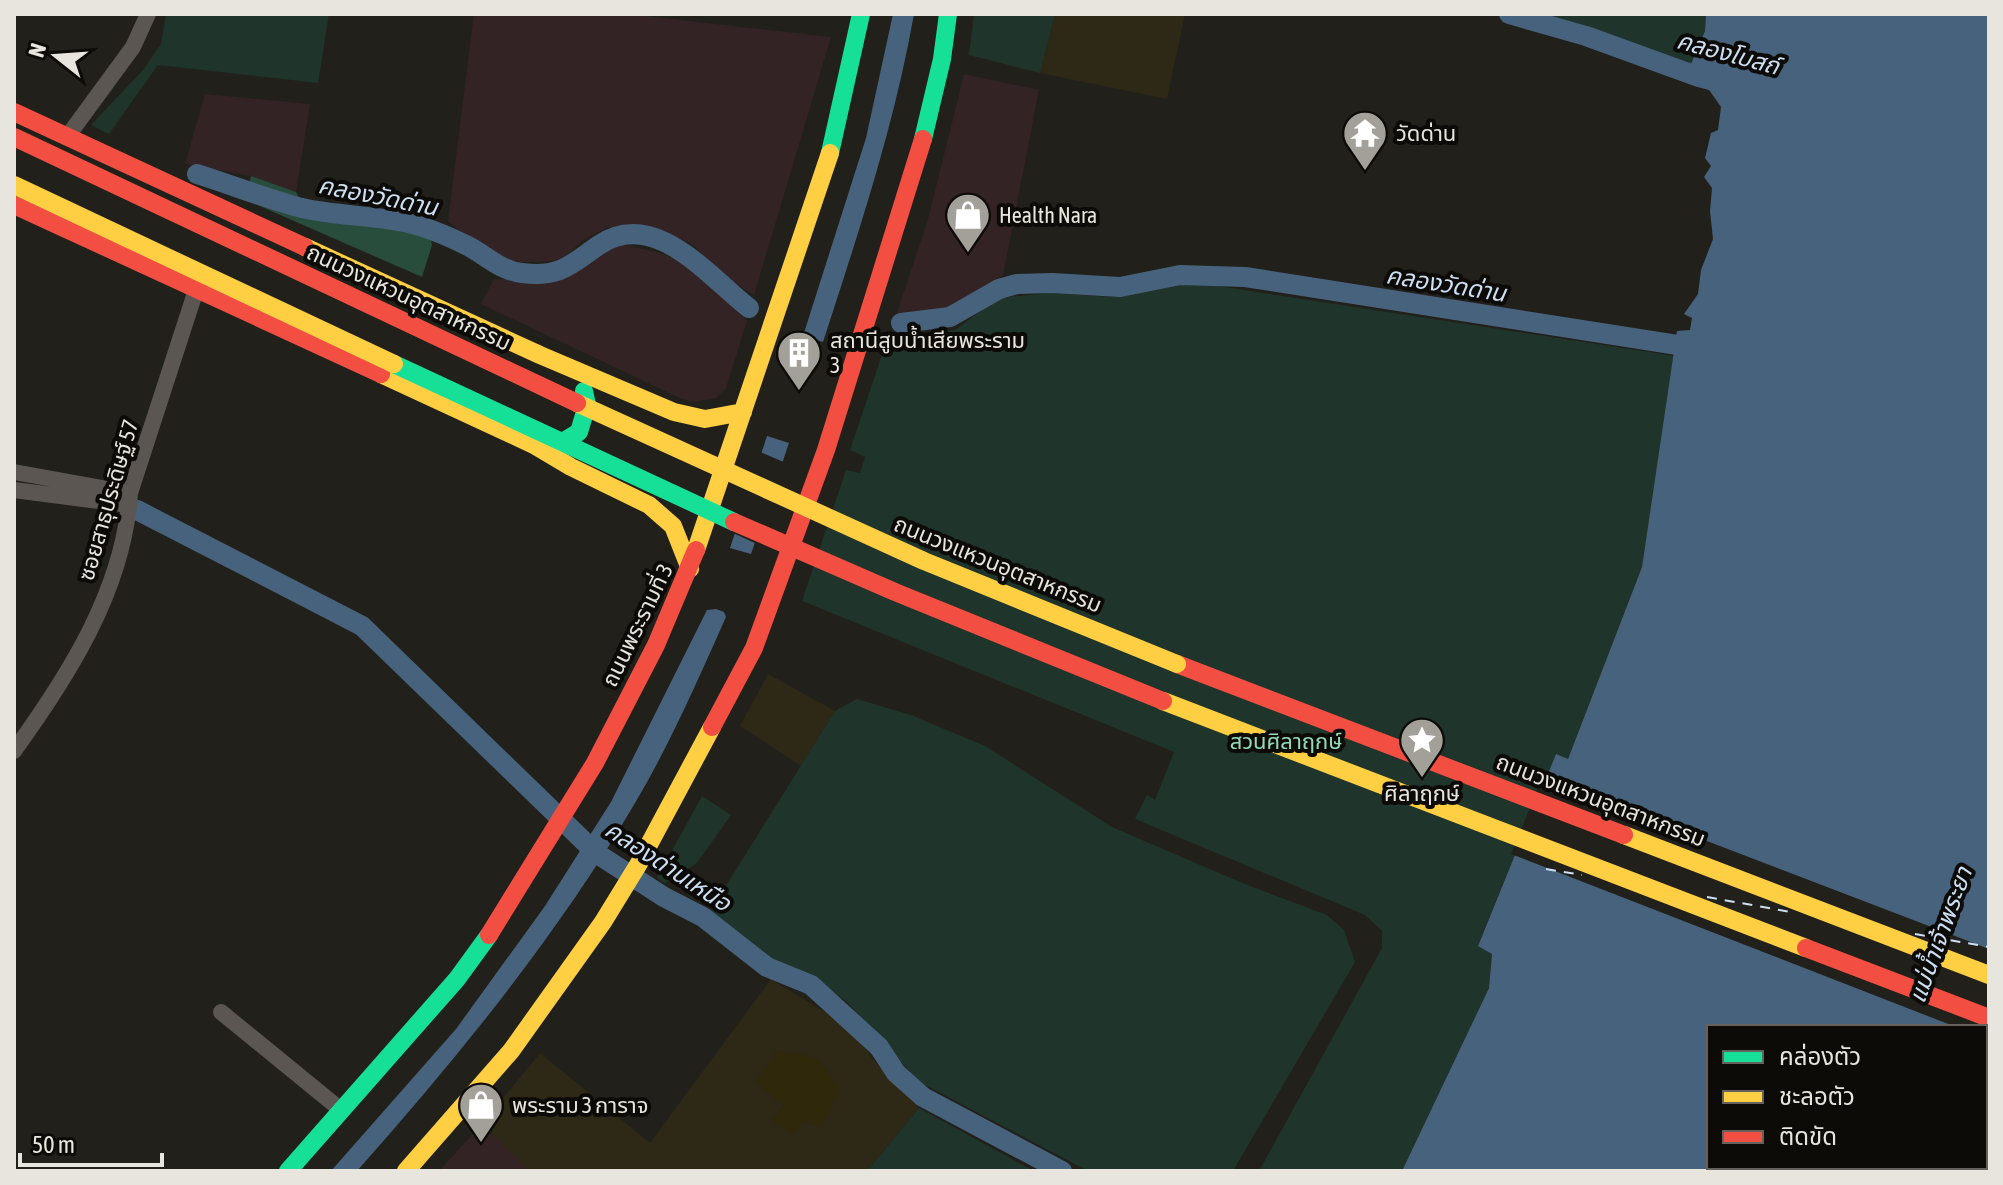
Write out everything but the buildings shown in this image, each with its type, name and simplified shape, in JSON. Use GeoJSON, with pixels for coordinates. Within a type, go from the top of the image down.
{"type":"FeatureCollection","features":[{"type":"Feature","properties":{"kind":"main road","name":"ถนนพระรามที่ 3"},"geometry":{"type":"LineString","coordinates":[[288,1171],[457,979],[504,914],[595,763],[642,671],[690,569],[829,159],[861,14]]}},
{"type":"Feature","properties":{"kind":"main road"},"geometry":{"type":"LineString","coordinates":[[406,1171],[511,1051],[620,894],[754,648],[826,450],[918,159],[942,59],[948,14]]}},
{"type":"Feature","properties":{"kind":"main road","name":"ถนนวงแหวนอุตสาหกรรม"},"geometry":{"type":"LineString","coordinates":[[14,112],[564,365],[674,412],[705,419],[743,412]]}},
{"type":"Feature","properties":{"kind":"main road","name":"ถนนวงแหวนอุตสาหกรรม"},"geometry":{"type":"LineString","coordinates":[[14,137],[700,461],[924,561],[1177,664],[1989,975]]}},
{"type":"Feature","properties":{"kind":"main road"},"geometry":{"type":"LineString","coordinates":[[14,185],[685,501],[895,592],[1163,701],[1989,1018]]}},
{"type":"Feature","properties":{"kind":"main road"},"geometry":{"type":"LineString","coordinates":[[14,205],[534,445],[649,505],[673,526],[690,569]]}},
{"type":"Feature","properties":{"kind":"main road"},"geometry":{"type":"LineString","coordinates":[[534,445],[561,443],[579,432],[587,405],[583,386],[564,365]]}},
{"type":"Feature","properties":{"kind":"street"},"geometry":{"type":"LineString","coordinates":[[67,137],[133,47],[148,14]]}},
{"type":"Feature","properties":{"kind":"street","name":"ซอยสาธุประดิษฐ์ 57"},"geometry":{"type":"LineString","coordinates":[[14,751],[51,699],[94,620],[117,563],[128,528],[130,499],[196,290]]}},
{"type":"Feature","properties":{"kind":"street"},"geometry":{"type":"LineString","coordinates":[[14,472],[130,499]]}},
{"type":"Feature","properties":{"kind":"street"},"geometry":{"type":"LineString","coordinates":[[14,490],[130,499]]}},
{"type":"Feature","properties":{"kind":"street"},"geometry":{"type":"LineString","coordinates":[[221,1012],[341,1110]]}},
{"type":"Feature","properties":{"kind":"shaded area"},"geometry":{"type":"Polygon","coordinates":[[[474,14],[627,14],[831,37],[754,295],[731,281],[692,244],[667,233],[608,227],[585,239],[559,261],[522,262],[499,259],[448,222],[474,14]]]}},
{"type":"Feature","properties":{"kind":"shaded area"},"geometry":{"type":"Polygon","coordinates":[[[1055,14],[1185,14],[1167,99],[1040,73],[1055,14]]]}},
{"type":"Feature","properties":{"kind":"shaded area"},"geometry":{"type":"Polygon","coordinates":[[[964,74],[1039,90],[1003,275],[946,311],[896,316],[928,219],[964,74]]]}},
{"type":"Feature","properties":{"kind":"shaded area"},"geometry":{"type":"Polygon","coordinates":[[[205,94],[310,104],[296,192],[251,176],[185,164],[205,94]]]}},
{"type":"Feature","properties":{"kind":"shaded area"},"geometry":{"type":"Polygon","coordinates":[[[616,243],[664,254],[684,264],[747,321],[726,388],[716,398],[694,402],[682,399],[481,304],[494,279],[548,281],[616,243]]]}},
{"type":"Feature","properties":{"kind":"shaded area"},"geometry":{"type":"Polygon","coordinates":[[[768,674],[835,711],[801,766],[740,726],[768,674]]]}},
{"type":"Feature","properties":{"kind":"shaded area"},"geometry":{"type":"Polygon","coordinates":[[[771,979],[849,1027],[873,1059],[919,1108],[867,1171],[529,1171],[482,1124],[540,1053],[650,1143],[771,979]]]}},
{"type":"Feature","properties":{"kind":"shaded area","name":"พระราม 3 การาจ"},"geometry":{"type":"Polygon","coordinates":[[[482,1124],[529,1171],[439,1171],[482,1124]]]}},
{"type":"Feature","properties":{"kind":"green space"},"geometry":{"type":"Polygon","coordinates":[[[166,14],[329,14],[318,83],[158,65],[109,134],[91,125],[143,70],[161,44],[166,14]]]}},
{"type":"Feature","properties":{"kind":"green space"},"geometry":{"type":"Polygon","coordinates":[[[974,14],[1055,14],[1040,73],[969,55],[974,14]]]}},
{"type":"Feature","properties":{"kind":"green space"},"geometry":{"type":"Polygon","coordinates":[[[1534,14],[1706,15],[1705,31],[1691,64],[1534,14]]]}},
{"type":"Feature","properties":{"kind":"green space"},"geometry":{"type":"Polygon","coordinates":[[[251,176],[296,192],[302,203],[352,210],[430,236],[432,245],[422,277],[246,200],[251,176]]]}},
{"type":"Feature","properties":{"kind":"green space","name":"สวนศิลาฤกษ์"},"geometry":{"type":"Polygon","coordinates":[[[1179,280],[1675,356],[1642,567],[1568,759],[1556,755],[1478,945],[1492,954],[1489,988],[1402,1171],[1259,1171],[1382,948],[1382,931],[1365,915],[1135,819],[1147,795],[1155,800],[1174,752],[802,601],[846,470],[860,473],[865,457],[850,450],[886,343],[894,336],[955,330],[998,298],[1051,293],[1113,297],[1179,280]]]}},
{"type":"Feature","properties":{"kind":"green space"},"geometry":{"type":"Polygon","coordinates":[[[857,699],[911,715],[985,746],[1112,827],[1240,882],[1327,915],[1344,930],[1355,962],[1233,1171],[1088,1171],[918,1081],[846,1001],[819,981],[772,962],[709,913],[835,711],[857,699]]]}},
{"type":"Feature","properties":{"kind":"green space"},"geometry":{"type":"Polygon","coordinates":[[[702,796],[731,815],[697,863],[665,883],[657,878],[702,796]]]}},
{"type":"Feature","properties":{"kind":"green space"},"geometry":{"type":"Polygon","coordinates":[[[919,1108],[1034,1171],[867,1171],[919,1108]]]}},
{"type":"Feature","properties":{"kind":"sand"},"geometry":{"type":"Polygon","coordinates":[[[777,1051],[816,1060],[840,1091],[821,1128],[803,1121],[792,1135],[772,1120],[784,1106],[756,1082],[777,1051]]]}},
{"type":"Feature","properties":{"kind":"water"},"geometry":{"type":"Polygon","coordinates":[[[893,14],[914,14],[906,56],[874,180],[823,342],[803,336],[866,138],[893,14]]]}},
{"type":"Feature","properties":{"kind":"water","name":"แม่น้ำเจ้าพระยา"},"geometry":{"type":"Polygon","coordinates":[[[1706,14],[1989,14],[1989,1171],[1402,1171],[1489,988],[1492,954],[1478,946],[1556,754],[1568,759],[1642,567],[1677,331],[1690,330],[1692,318],[1684,314],[1698,294],[1701,270],[1713,239],[1710,211],[1712,188],[1704,177],[1711,166],[1705,158],[1711,133],[1718,130],[1721,107],[1691,64],[1705,31],[1706,14]]]}},
{"type":"Feature","properties":{"kind":"water"},"geometry":{"type":"Polygon","coordinates":[[[767,436],[789,443],[751,554],[730,548],[767,436]]]}},
{"type":"Feature","properties":{"kind":"water"},"geometry":{"type":"Polygon","coordinates":[[[707,610],[724,612],[726,617],[672,735],[635,803],[573,900],[505,994],[357,1171],[331,1171],[456,1029],[545,906],[611,802],[707,610]]]}},
{"type":"Feature","properties":{"kind":"pier"},"geometry":{"type":"Polygon","coordinates":[[[758,451],[786,463],[759,545],[731,532],[758,451]]]}},
{"type":"Feature","properties":{"kind":"pier"},"geometry":{"type":"Polygon","coordinates":[[[1542,778],[1989,949],[1989,1040],[1987,1025],[1951,1025],[1511,854],[1542,778]]]}},
{"type":"Feature","properties":{"kind":"waterway","name":"คลองโบสถ์"},"geometry":{"type":"LineString","coordinates":[[1509,14],[1586,36],[1726,84]]}},
{"type":"Feature","properties":{"kind":"waterway","name":"คลองวัดด่าน"},"geometry":{"type":"LineString","coordinates":[[197,174],[302,208],[394,220],[423,227],[468,246],[507,269],[522,273],[555,272],[599,245],[620,236],[641,235],[661,240],[680,251],[749,308]]}},
{"type":"Feature","properties":{"kind":"waterway","name":"คลองวัดด่าน"},"geometry":{"type":"LineString","coordinates":[[901,323],[950,317],[999,289],[1017,284],[1120,287],[1180,275],[1245,277],[1703,349]]}},
{"type":"Feature","properties":{"kind":"waterway","name":"คลองด่านเหนือ"},"geometry":{"type":"LineString","coordinates":[[137,510],[362,626],[596,853],[664,897],[703,917],[767,967],[811,985],[879,1047],[896,1073],[923,1097],[1062,1171]]}},
{"type":"Feature","properties":{"kind":"ferry route"},"geometry":{"type":"LineString","coordinates":[[1546,869],[1582,875]]}},
{"type":"Feature","properties":{"kind":"ferry route"},"geometry":{"type":"LineString","coordinates":[[1707,897],[1791,912]]}},
{"type":"Feature","properties":{"kind":"ferry route"},"geometry":{"type":"LineString","coordinates":[[1915,934],[1989,947]]}},
{"type":"Feature","properties":{"kind":"traffic: fast"},"geometry":{"type":"LineString","coordinates":[[830,153],[861,14]]}},
{"type":"Feature","properties":{"kind":"traffic: fast"},"geometry":{"type":"LineString","coordinates":[[923,139],[942,59],[948,14]]}},
{"type":"Feature","properties":{"kind":"traffic: fast"},"geometry":{"type":"LineString","coordinates":[[394,364],[734,522]]}},
{"type":"Feature","properties":{"kind":"traffic: fast"},"geometry":{"type":"LineString","coordinates":[[547,444],[561,443],[579,432],[587,405],[584,391]]}},
{"type":"Feature","properties":{"kind":"traffic: fast"},"geometry":{"type":"LineString","coordinates":[[288,1171],[457,979],[489,935]]}},
{"type":"Feature","properties":{"kind":"traffic: slow"},"geometry":{"type":"LineString","coordinates":[[696,550],[830,153]]}},
{"type":"Feature","properties":{"kind":"traffic: slow"},"geometry":{"type":"LineString","coordinates":[[14,185],[394,364]]}},
{"type":"Feature","properties":{"kind":"traffic: slow"},"geometry":{"type":"LineString","coordinates":[[305,247],[540,355],[674,412],[705,419],[743,412]]}},
{"type":"Feature","properties":{"kind":"traffic: slow"},"geometry":{"type":"LineString","coordinates":[[381,374],[534,445],[649,505],[673,526],[690,569]]}},
{"type":"Feature","properties":{"kind":"traffic: slow"},"geometry":{"type":"LineString","coordinates":[[577,403],[924,561],[1177,664]]}},
{"type":"Feature","properties":{"kind":"traffic: slow"},"geometry":{"type":"LineString","coordinates":[[1163,701],[1806,948]]}},
{"type":"Feature","properties":{"kind":"traffic: slow"},"geometry":{"type":"LineString","coordinates":[[406,1171],[511,1051],[603,922],[638,865],[712,727]]}},
{"type":"Feature","properties":{"kind":"traffic: slow"},"geometry":{"type":"LineString","coordinates":[[1624,835],[1989,975]]}},
{"type":"Feature","properties":{"kind":"traffic: jam"},"geometry":{"type":"LineString","coordinates":[[14,112],[305,247]]}},
{"type":"Feature","properties":{"kind":"traffic: jam"},"geometry":{"type":"LineString","coordinates":[[14,137],[577,403]]}},
{"type":"Feature","properties":{"kind":"traffic: jam"},"geometry":{"type":"LineString","coordinates":[[712,727],[754,648],[826,450],[923,139]]}},
{"type":"Feature","properties":{"kind":"traffic: jam"},"geometry":{"type":"LineString","coordinates":[[14,205],[381,374]]}},
{"type":"Feature","properties":{"kind":"traffic: jam"},"geometry":{"type":"LineString","coordinates":[[734,522],[895,592],[1163,701]]}},
{"type":"Feature","properties":{"kind":"traffic: jam"},"geometry":{"type":"LineString","coordinates":[[489,935],[595,763],[656,645],[696,550]]}},
{"type":"Feature","properties":{"kind":"traffic: jam"},"geometry":{"type":"LineString","coordinates":[[1177,664],[1624,835]]}},
{"type":"Feature","properties":{"kind":"traffic: jam"},"geometry":{"type":"LineString","coordinates":[[1806,948],[1989,1018]]}},
{"type":"Feature","properties":{"kind":"place","name":"วัดด่าน"},"geometry":{"type":"Point","coordinates":[1365,172]}},
{"type":"Feature","properties":{"kind":"place","name":"Health Nara"},"geometry":{"type":"Point","coordinates":[968,254]}},
{"type":"Feature","properties":{"kind":"place","name":"สถานีสูบน้ำเสียพระราม 3"},"geometry":{"type":"Point","coordinates":[799,392]}},
{"type":"Feature","properties":{"kind":"place","name":"ศิลาฤกษ์"},"geometry":{"type":"Point","coordinates":[1422,779]}},
{"type":"Feature","properties":{"kind":"place","name":"พระราม 3 การาจ"},"geometry":{"type":"Point","coordinates":[481,1144]}}]}
